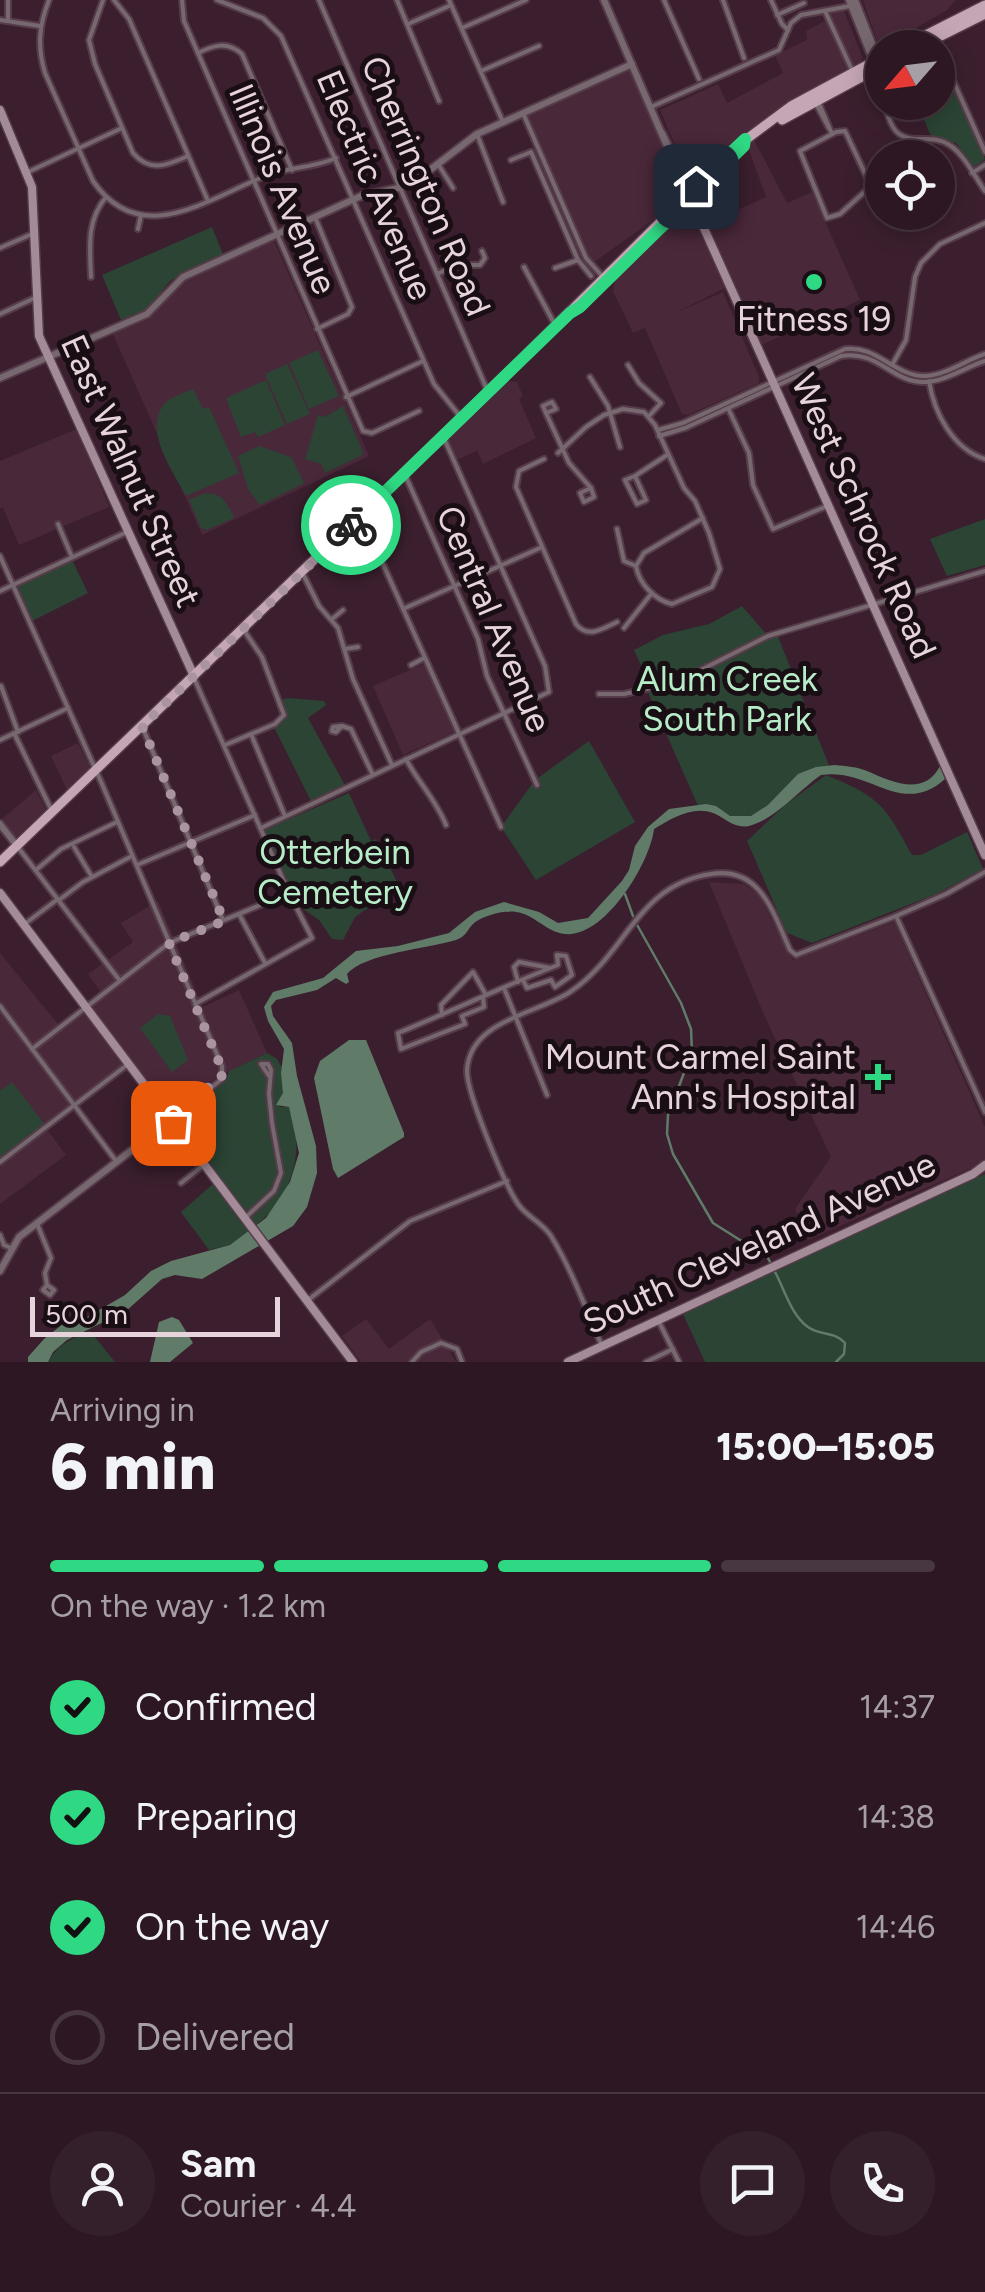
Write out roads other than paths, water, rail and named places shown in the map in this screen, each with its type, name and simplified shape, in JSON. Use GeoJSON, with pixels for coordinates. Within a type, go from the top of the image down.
{"type":"FeatureCollection","features":[{"type":"Feature","properties":{"kind":"main road"},"geometry":{"type":"LineString","coordinates":[[936,30],[985,5]]}},
{"type":"Feature","properties":{"kind":"main road"},"geometry":{"type":"LineString","coordinates":[[951,30],[985,14]]}},
{"type":"Feature","properties":{"kind":"main road"},"geometry":{"type":"LineString","coordinates":[[0,862],[656,234],[747,142],[799,102],[865,70]]}},
{"type":"Feature","properties":{"kind":"main road"},"geometry":{"type":"LineString","coordinates":[[788,112],[865,73]]}},
{"type":"Feature","properties":{"kind":"main road","name":"East Walnut Street"},"geometry":{"type":"LineString","coordinates":[[0,110],[32,187],[38,329],[194,676]]}},
{"type":"Feature","properties":{"kind":"main road"},"geometry":{"type":"LineString","coordinates":[[605,280],[632,249],[747,142]]}},
{"type":"Feature","properties":{"kind":"main road","name":"West Schrock Road"},"geometry":{"type":"LineString","coordinates":[[690,198],[985,854]]}},
{"type":"Feature","properties":{"kind":"main road"},"geometry":{"type":"LineString","coordinates":[[0,894],[353,1362]]}},
{"type":"Feature","properties":{"kind":"main road","name":"South Cleveland Avenue"},"geometry":{"type":"LineString","coordinates":[[568,1362],[985,1168]]}},
{"type":"Feature","properties":{"kind":"street"},"geometry":{"type":"LineString","coordinates":[[8,0],[8,21]]}},
{"type":"Feature","properties":{"kind":"street"},"geometry":{"type":"LineString","coordinates":[[48,0],[40,26],[42,63],[93,181],[121,208],[141,215],[174,215],[253,182],[336,158]]}},
{"type":"Feature","properties":{"kind":"street"},"geometry":{"type":"LineString","coordinates":[[103,0],[88,40],[134,153],[148,166],[169,165],[188,156]]}},
{"type":"Feature","properties":{"kind":"street"},"geometry":{"type":"LineString","coordinates":[[114,0],[129,19],[208,201]]}},
{"type":"Feature","properties":{"kind":"street","name":"Illinois Avenue"},"geometry":{"type":"LineString","coordinates":[[182,0],[184,21],[346,396],[368,434],[419,412]]}},
{"type":"Feature","properties":{"kind":"street","name":"Electric Avenue"},"geometry":{"type":"LineString","coordinates":[[217,0],[263,18],[282,36],[437,390],[462,418]]}},
{"type":"Feature","properties":{"kind":"street"},"geometry":{"type":"LineString","coordinates":[[240,7],[242,0]]}},
{"type":"Feature","properties":{"kind":"street","name":"Cherrington Road"},"geometry":{"type":"LineString","coordinates":[[318,0],[488,392]]}},
{"type":"Feature","properties":{"kind":"street"},"geometry":{"type":"LineString","coordinates":[[397,0],[439,100]]}},
{"type":"Feature","properties":{"kind":"street"},"geometry":{"type":"LineString","coordinates":[[462,28],[526,0]]}},
{"type":"Feature","properties":{"kind":"street"},"geometry":{"type":"LineString","coordinates":[[604,0],[667,137],[690,198]]}},
{"type":"Feature","properties":{"kind":"street"},"geometry":{"type":"LineString","coordinates":[[664,0],[699,78]]}},
{"type":"Feature","properties":{"kind":"street"},"geometry":{"type":"LineString","coordinates":[[723,0],[744,58]]}},
{"type":"Feature","properties":{"kind":"street"},"geometry":{"type":"LineString","coordinates":[[771,0],[788,30]]}},
{"type":"Feature","properties":{"kind":"street"},"geometry":{"type":"LineString","coordinates":[[777,15],[803,1],[808,12]]}},
{"type":"Feature","properties":{"kind":"street"},"geometry":{"type":"LineString","coordinates":[[408,24],[450,2],[503,122]]}},
{"type":"Feature","properties":{"kind":"street"},"geometry":{"type":"LineString","coordinates":[[650,107],[774,52],[784,44],[793,20],[808,12],[851,2],[865,33]]}},
{"type":"Feature","properties":{"kind":"street"},"geometry":{"type":"LineString","coordinates":[[825,11],[853,73]]}},
{"type":"Feature","properties":{"kind":"street"},"geometry":{"type":"LineString","coordinates":[[0,20],[40,26]]}},
{"type":"Feature","properties":{"kind":"street"},"geometry":{"type":"LineString","coordinates":[[198,54],[220,45],[242,54],[292,170]]}},
{"type":"Feature","properties":{"kind":"street"},"geometry":{"type":"LineString","coordinates":[[481,72],[539,46]]}},
{"type":"Feature","properties":{"kind":"street"},"geometry":{"type":"LineString","coordinates":[[0,378],[146,314],[179,279],[354,199],[400,187],[477,134],[632,64]]}},
{"type":"Feature","properties":{"kind":"street"},"geometry":{"type":"LineString","coordinates":[[955,85],[985,152]]}},
{"type":"Feature","properties":{"kind":"street"},"geometry":{"type":"LineString","coordinates":[[815,97],[831,131]]}},
{"type":"Feature","properties":{"kind":"street"},"geometry":{"type":"LineString","coordinates":[[523,113],[586,258],[605,280]]}},
{"type":"Feature","properties":{"kind":"street"},"geometry":{"type":"LineString","coordinates":[[891,120],[901,135],[914,141],[945,142],[958,153],[985,191]]}},
{"type":"Feature","properties":{"kind":"street"},"geometry":{"type":"LineString","coordinates":[[28,172],[122,128]]}},
{"type":"Feature","properties":{"kind":"street"},"geometry":{"type":"LineString","coordinates":[[865,177],[842,130],[831,131],[800,151],[826,217],[830,219],[865,189]]}},
{"type":"Feature","properties":{"kind":"street"},"geometry":{"type":"LineString","coordinates":[[477,134],[503,202]]}},
{"type":"Feature","properties":{"kind":"street"},"geometry":{"type":"LineString","coordinates":[[511,160],[531,152],[578,260],[590,276]]}},
{"type":"Feature","properties":{"kind":"street"},"geometry":{"type":"LineString","coordinates":[[438,164],[454,188]]}},
{"type":"Feature","properties":{"kind":"street"},"geometry":{"type":"LineString","coordinates":[[972,173],[985,164]]}},
{"type":"Feature","properties":{"kind":"street"},"geometry":{"type":"LineString","coordinates":[[91,278],[90,230],[96,210],[106,197]]}},
{"type":"Feature","properties":{"kind":"street"},"geometry":{"type":"LineString","coordinates":[[138,228],[141,215]]}},
{"type":"Feature","properties":{"kind":"street"},"geometry":{"type":"LineString","coordinates":[[315,217],[352,307],[348,314],[316,329]]}},
{"type":"Feature","properties":{"kind":"street"},"geometry":{"type":"LineString","coordinates":[[891,366],[906,340],[915,276],[921,263],[940,244],[985,223]]}},
{"type":"Feature","properties":{"kind":"street"},"geometry":{"type":"LineString","coordinates":[[0,248],[34,234]]}},
{"type":"Feature","properties":{"kind":"street"},"geometry":{"type":"LineString","coordinates":[[437,274],[457,265],[480,265],[485,258],[482,251]]}},
{"type":"Feature","properties":{"kind":"street"},"geometry":{"type":"LineString","coordinates":[[555,268],[578,260]]}},
{"type":"Feature","properties":{"kind":"street"},"geometry":{"type":"LineString","coordinates":[[524,267],[557,326]]}},
{"type":"Feature","properties":{"kind":"street"},"geometry":{"type":"LineString","coordinates":[[0,314],[37,298]]}},
{"type":"Feature","properties":{"kind":"street"},"geometry":{"type":"LineString","coordinates":[[659,433],[851,354],[930,379],[985,357]]}},
{"type":"Feature","properties":{"kind":"street"},"geometry":{"type":"LineString","coordinates":[[346,396],[424,360]]}},
{"type":"Feature","properties":{"kind":"street"},"geometry":{"type":"LineString","coordinates":[[628,365],[639,383],[661,403],[650,416]]}},
{"type":"Feature","properties":{"kind":"street"},"geometry":{"type":"LineString","coordinates":[[590,378],[610,412],[620,447]]}},
{"type":"Feature","properties":{"kind":"street"},"geometry":{"type":"LineString","coordinates":[[930,379],[954,440],[971,454],[985,459]]}},
{"type":"Feature","properties":{"kind":"street"},"geometry":{"type":"LineString","coordinates":[[727,406],[749,453],[753,485],[773,529],[830,504]]}},
{"type":"Feature","properties":{"kind":"street"},"geometry":{"type":"LineString","coordinates":[[560,452],[586,426],[610,412],[634,409],[650,416],[703,518],[720,565],[717,580],[706,591],[672,604],[652,592],[638,577],[636,566],[644,552],[703,518]]}},
{"type":"Feature","properties":{"kind":"street"},"geometry":{"type":"LineString","coordinates":[[546,414],[560,452],[590,488]]}},
{"type":"Feature","properties":{"kind":"street"},"geometry":{"type":"LineString","coordinates":[[260,828],[549,692],[545,666],[443,436]]}},
{"type":"Feature","properties":{"kind":"street"},"geometry":{"type":"LineString","coordinates":[[635,476],[646,500],[637,504],[625,480],[667,455]]}},
{"type":"Feature","properties":{"kind":"street"},"geometry":{"type":"LineString","coordinates":[[544,459],[524,468],[516,477],[516,487],[576,624],[583,631],[596,632],[617,622]]}},
{"type":"Feature","properties":{"kind":"street","name":"Central Avenue"},"geometry":{"type":"LineString","coordinates":[[404,473],[478,639],[487,676],[537,785]]}},
{"type":"Feature","properties":{"kind":"street"},"geometry":{"type":"LineString","coordinates":[[324,508],[341,534]]}},
{"type":"Feature","properties":{"kind":"street"},"geometry":{"type":"LineString","coordinates":[[360,515],[501,827]]}},
{"type":"Feature","properties":{"kind":"street"},"geometry":{"type":"LineString","coordinates":[[58,524],[72,557]]}},
{"type":"Feature","properties":{"kind":"street"},"geometry":{"type":"LineString","coordinates":[[616,530],[624,562],[636,566]]}},
{"type":"Feature","properties":{"kind":"street"},"geometry":{"type":"LineString","coordinates":[[0,591],[128,531]]}},
{"type":"Feature","properties":{"kind":"street"},"geometry":{"type":"LineString","coordinates":[[403,609],[542,548]]}},
{"type":"Feature","properties":{"kind":"street"},"geometry":{"type":"LineString","coordinates":[[0,556],[119,822],[224,1074],[19,1237],[0,1271]]}},
{"type":"Feature","properties":{"kind":"street"},"geometry":{"type":"LineString","coordinates":[[600,694],[624,694],[677,682],[768,636],[985,570]]}},
{"type":"Feature","properties":{"kind":"street"},"geometry":{"type":"LineString","coordinates":[[302,572],[319,606],[332,619],[353,678],[392,765]]}},
{"type":"Feature","properties":{"kind":"street"},"geometry":{"type":"LineString","coordinates":[[624,628],[652,592]]}},
{"type":"Feature","properties":{"kind":"street"},"geometry":{"type":"LineString","coordinates":[[332,619],[343,610]]}},
{"type":"Feature","properties":{"kind":"street"},"geometry":{"type":"LineString","coordinates":[[225,745],[283,717],[262,657],[242,629]]}},
{"type":"Feature","properties":{"kind":"street"},"geometry":{"type":"LineString","coordinates":[[345,649],[358,647]]}},
{"type":"Feature","properties":{"kind":"street"},"geometry":{"type":"LineString","coordinates":[[411,665],[425,658]]}},
{"type":"Feature","properties":{"kind":"street"},"geometry":{"type":"LineString","coordinates":[[194,676],[312,939],[196,1004]]}},
{"type":"Feature","properties":{"kind":"street"},"geometry":{"type":"LineString","coordinates":[[1,686],[16,733],[52,811]]}},
{"type":"Feature","properties":{"kind":"street"},"geometry":{"type":"LineString","coordinates":[[0,740],[68,708]]}},
{"type":"Feature","properties":{"kind":"street"},"geometry":{"type":"LineString","coordinates":[[142,726],[224,921]]}},
{"type":"Feature","properties":{"kind":"street"},"geometry":{"type":"LineString","coordinates":[[342,726],[351,729],[373,775]]}},
{"type":"Feature","properties":{"kind":"street"},"geometry":{"type":"LineString","coordinates":[[251,734],[286,816]]}},
{"type":"Feature","properties":{"kind":"street"},"geometry":{"type":"LineString","coordinates":[[406,759],[432,796],[446,825]]}},
{"type":"Feature","properties":{"kind":"street"},"geometry":{"type":"LineString","coordinates":[[137,865],[255,815]]}},
{"type":"Feature","properties":{"kind":"street"},"geometry":{"type":"LineString","coordinates":[[36,870],[56,852],[119,822]]}},
{"type":"Feature","properties":{"kind":"street"},"geometry":{"type":"LineString","coordinates":[[0,824],[120,981]]}},
{"type":"Feature","properties":{"kind":"street"},"geometry":{"type":"LineString","coordinates":[[72,845],[92,877]]}},
{"type":"Feature","properties":{"kind":"street"},"geometry":{"type":"LineString","coordinates":[[24,924],[92,877],[133,855]]}},
{"type":"Feature","properties":{"kind":"street"},"geometry":{"type":"LineString","coordinates":[[602,1346],[554,1242],[546,1229],[517,1203],[471,1093],[467,1073],[472,1052],[484,1035],[554,1002],[587,980],[614,952],[646,906],[672,884],[729,872],[754,883],[766,898],[790,950],[796,954],[896,916],[985,872]]}},
{"type":"Feature","properties":{"kind":"street"},"geometry":{"type":"LineString","coordinates":[[32,1049],[169,943],[289,894]]}},
{"type":"Feature","properties":{"kind":"street"},"geometry":{"type":"LineString","coordinates":[[239,914],[266,964]]}},
{"type":"Feature","properties":{"kind":"street"},"geometry":{"type":"LineString","coordinates":[[896,916],[985,1112]]}},
{"type":"Feature","properties":{"kind":"street"},"geometry":{"type":"LineString","coordinates":[[442,1015],[441,1005],[473,972],[485,996],[484,1007],[462,1016],[465,1024],[403,1050],[398,1033],[442,1015],[485,996],[504,988],[520,981],[550,968],[558,965],[556,956],[565,955],[572,975],[558,986],[551,980],[527,988],[520,981],[514,967],[520,962],[550,968]]}},
{"type":"Feature","properties":{"kind":"street"},"geometry":{"type":"LineString","coordinates":[[504,988],[547,1095]]}},
{"type":"Feature","properties":{"kind":"street"},"geometry":{"type":"LineString","coordinates":[[0,1006],[116,1161]]}},
{"type":"Feature","properties":{"kind":"street"},"geometry":{"type":"LineString","coordinates":[[0,1162],[128,1064]]}},
{"type":"Feature","properties":{"kind":"street"},"geometry":{"type":"LineString","coordinates":[[247,1220],[274,1191],[281,1173],[268,1076]]}},
{"type":"Feature","properties":{"kind":"street"},"geometry":{"type":"LineString","coordinates":[[181,1183],[205,1164]]}},
{"type":"Feature","properties":{"kind":"street"},"geometry":{"type":"LineString","coordinates":[[308,1300],[410,1221],[507,1181]]}},
{"type":"Feature","properties":{"kind":"street"},"geometry":{"type":"LineString","coordinates":[[37,1223],[51,1258],[45,1272],[47,1285]]}},
{"type":"Feature","properties":{"kind":"street"},"geometry":{"type":"LineString","coordinates":[[0,1235],[11,1248]]}},
{"type":"Feature","properties":{"kind":"street"},"geometry":{"type":"LineString","coordinates":[[658,1320],[678,1362]]}},
{"type":"Feature","properties":{"kind":"street"},"geometry":{"type":"LineString","coordinates":[[412,1362],[421,1352],[441,1344],[456,1350],[462,1362]]}},
{"type":"Feature","properties":{"kind":"street"},"geometry":{"type":"LineString","coordinates":[[646,1362],[672,1350]]}},
{"type":"Feature","properties":{"kind":"waterway"},"geometry":{"type":"LineString","coordinates":[[625,894],[633,916]]}},
{"type":"Feature","properties":{"kind":"waterway"},"geometry":{"type":"LineString","coordinates":[[636,923],[681,1003],[691,1029],[692,1052],[668,1115],[667,1134],[673,1154],[713,1223],[764,1250],[770,1262]]}},
{"type":"Feature","properties":{"kind":"waterway"},"geometry":{"type":"LineString","coordinates":[[774,1270],[802,1322],[845,1343],[844,1354],[836,1362]]}},
{"type":"Feature","properties":{"kind":"place","name":"Fitness 19"},"geometry":{"type":"Point","coordinates":[814,282]}},
{"type":"Feature","properties":{"kind":"place","name":"Mount Carmel Saint Ann's Hospital"},"geometry":{"type":"Point","coordinates":[878,1077]}},
{"type":"Feature","properties":{"kind":"park label","name":"Alum Creek South Park"},"geometry":{"type":"Point","coordinates":[727,699]}},
{"type":"Feature","properties":{"kind":"park label","name":"Otterbein Cemetery"},"geometry":{"type":"Point","coordinates":[335,872]}}]}
